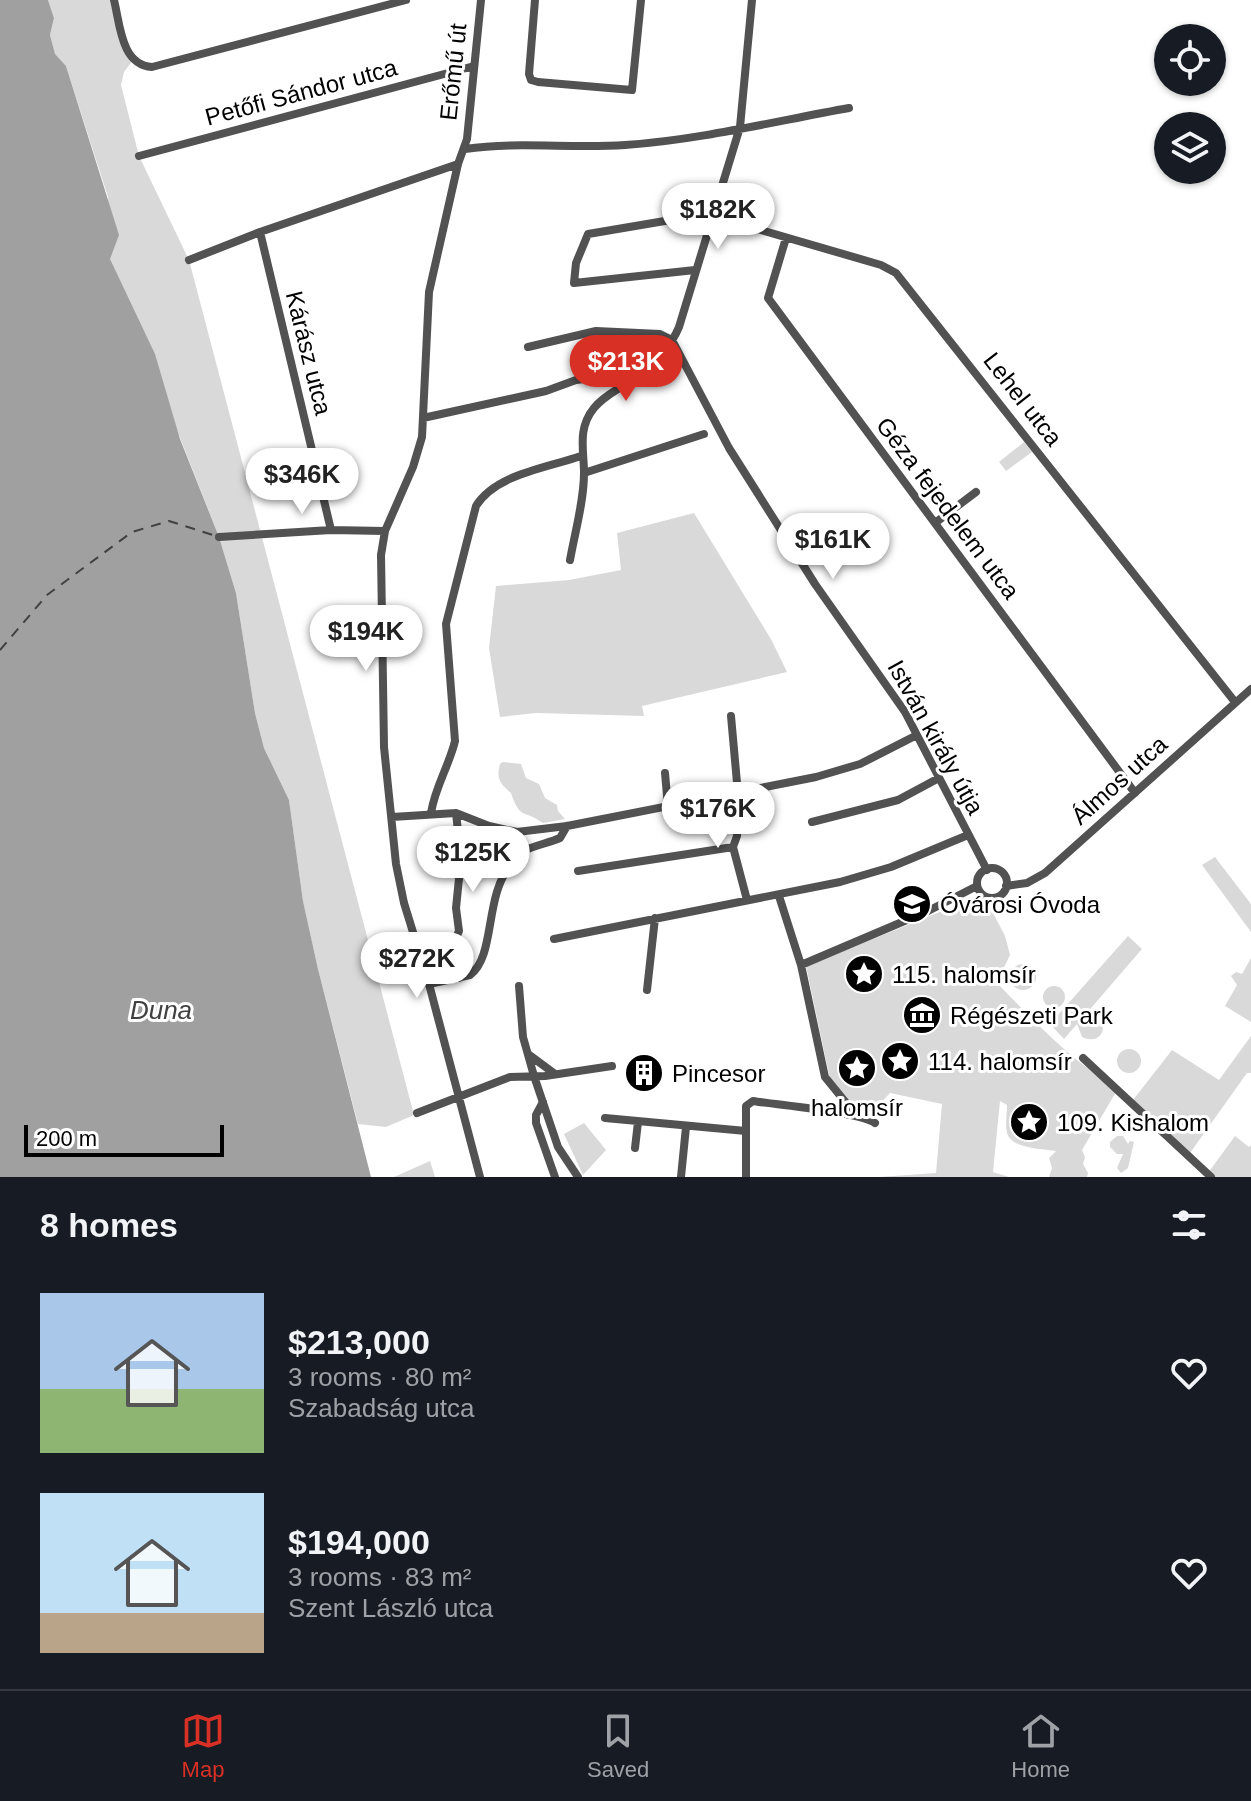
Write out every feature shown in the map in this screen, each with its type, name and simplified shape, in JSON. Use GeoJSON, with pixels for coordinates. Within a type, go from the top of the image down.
{"type":"FeatureCollection","features":[{"type":"Feature","properties":{"kind":"street"},"geometry":{"type":"LineString","coordinates":[[114,0],[129,54],[137,64],[152,67],[406,0]]}},
{"type":"Feature","properties":{"kind":"street","name":"Erőmű út"},"geometry":{"type":"LineString","coordinates":[[480,1177],[399,884],[384,747],[381,555],[385,531],[418,452],[423,418],[429,292],[458,164],[465,149],[481,0]]}},
{"type":"Feature","properties":{"kind":"street"},"geometry":{"type":"LineString","coordinates":[[535,0],[531,80],[632,90],[641,0]]}},
{"type":"Feature","properties":{"kind":"street"},"geometry":{"type":"LineString","coordinates":[[570,560],[584,473],[581,456],[585,424],[592,410],[635,377],[672,340],[679,327],[740,127],[752,0]]}},
{"type":"Feature","properties":{"kind":"street","name":"Petőfi Sándor utca"},"geometry":{"type":"LineString","coordinates":[[139,156],[474,66]]}},
{"type":"Feature","properties":{"kind":"street"},"geometry":{"type":"LineString","coordinates":[[465,149],[511,144],[622,146],[683,139],[849,108]]}},
{"type":"Feature","properties":{"kind":"street"},"geometry":{"type":"LineString","coordinates":[[189,260],[260,232],[458,164]]}},
{"type":"Feature","properties":{"kind":"street"},"geometry":{"type":"LineString","coordinates":[[695,270],[574,283],[576,263],[588,234],[702,214],[713,216]]}},
{"type":"Feature","properties":{"kind":"street","name":"Lehel utca"},"geometry":{"type":"LineString","coordinates":[[713,216],[881,265],[896,273],[1235,702]]}},
{"type":"Feature","properties":{"kind":"street","name":"Kárász utca"},"geometry":{"type":"LineString","coordinates":[[260,232],[331,530]]}},
{"type":"Feature","properties":{"kind":"street","name":"Géza fejedelem utca"},"geometry":{"type":"LineString","coordinates":[[786,238],[768,298],[1135,793]]}},
{"type":"Feature","properties":{"kind":"street"},"geometry":{"type":"LineString","coordinates":[[528,347],[596,331],[660,334],[672,340]]}},
{"type":"Feature","properties":{"kind":"street","name":"István király útja"},"geometry":{"type":"LineString","coordinates":[[672,340],[729,448],[815,584],[885,681],[917,735],[987,870]]}},
{"type":"Feature","properties":{"kind":"street"},"geometry":{"type":"LineString","coordinates":[[423,418],[546,391],[576,380],[635,377]]}},
{"type":"Feature","properties":{"kind":"street"},"geometry":{"type":"LineString","coordinates":[[584,473],[704,434]]}},
{"type":"Feature","properties":{"kind":"street"},"geometry":{"type":"LineString","coordinates":[[431,813],[434,795],[455,741],[446,624],[476,506],[486,493],[505,482],[581,456]]}},
{"type":"Feature","properties":{"kind":"street"},"geometry":{"type":"LineString","coordinates":[[935,523],[976,492]]}},
{"type":"Feature","properties":{"kind":"street"},"geometry":{"type":"LineString","coordinates":[[219,537],[331,530],[385,531]]}},
{"type":"Feature","properties":{"kind":"street","name":"Álmos utca"},"geometry":{"type":"LineString","coordinates":[[1006,886],[1027,883],[1045,873],[1251,689]]}},
{"type":"Feature","properties":{"kind":"street"},"geometry":{"type":"LineString","coordinates":[[731,716],[738,794],[737,836],[733,847],[747,900]]}},
{"type":"Feature","properties":{"kind":"street"},"geometry":{"type":"LineString","coordinates":[[392,817],[456,813],[517,832],[567,826],[738,794],[843,769],[917,735]]}},
{"type":"Feature","properties":{"kind":"street"},"geometry":{"type":"LineString","coordinates":[[665,773],[668,807]]}},
{"type":"Feature","properties":{"kind":"street"},"geometry":{"type":"LineString","coordinates":[[812,822],[898,800],[939,778]]}},
{"type":"Feature","properties":{"kind":"street"},"geometry":{"type":"LineString","coordinates":[[456,813],[461,859],[456,908],[459,931],[453,945],[459,978]]}},
{"type":"Feature","properties":{"kind":"street"},"geometry":{"type":"LineString","coordinates":[[429,984],[470,975],[479,966],[495,893],[506,870],[524,851],[560,838],[567,826]]}},
{"type":"Feature","properties":{"kind":"street"},"geometry":{"type":"LineString","coordinates":[[554,939],[779,896],[864,876],[968,835]]}},
{"type":"Feature","properties":{"kind":"street"},"geometry":{"type":"LineString","coordinates":[[578,871],[733,847]]}},
{"type":"Feature","properties":{"kind":"street"},"geometry":{"type":"LineString","coordinates":[[987,870],[1000,871],[1006,886],[1002,894],[994,898],[982,894],[977,886],[978,878],[987,870]]}},
{"type":"Feature","properties":{"kind":"street"},"geometry":{"type":"LineString","coordinates":[[801,965],[928,911],[977,886]]}},
{"type":"Feature","properties":{"kind":"street"},"geometry":{"type":"LineString","coordinates":[[779,896],[801,965],[825,1077],[847,1104],[848,1115]]}},
{"type":"Feature","properties":{"kind":"street"},"geometry":{"type":"LineString","coordinates":[[647,990],[655,918]]}},
{"type":"Feature","properties":{"kind":"street"},"geometry":{"type":"LineString","coordinates":[[519,986],[523,1037],[534,1076],[558,1147],[578,1177]]}},
{"type":"Feature","properties":{"kind":"street"},"geometry":{"type":"LineString","coordinates":[[528,1053],[555,1074]]}},
{"type":"Feature","properties":{"kind":"street"},"geometry":{"type":"LineString","coordinates":[[1083,1058],[1211,1177]]}},
{"type":"Feature","properties":{"kind":"street"},"geometry":{"type":"LineString","coordinates":[[417,1113],[499,1080],[612,1066]]}},
{"type":"Feature","properties":{"kind":"street"},"geometry":{"type":"LineString","coordinates":[[746,1177],[746,1106],[753,1101],[848,1115],[870,1119],[875,1123]]}},
{"type":"Feature","properties":{"kind":"street"},"geometry":{"type":"LineString","coordinates":[[543,1102],[536,1115],[536,1123],[555,1177]]}},
{"type":"Feature","properties":{"kind":"street"},"geometry":{"type":"LineString","coordinates":[[605,1118],[746,1131]]}},
{"type":"Feature","properties":{"kind":"street"},"geometry":{"type":"LineString","coordinates":[[635,1148],[638,1122]]}},
{"type":"Feature","properties":{"kind":"street"},"geometry":{"type":"LineString","coordinates":[[681,1177],[686,1127]]}},
{"type":"Feature","properties":{"kind":"shaded area"},"geometry":{"type":"Polygon","coordinates":[[[48,0],[110,0],[133,60],[124,72],[121,85],[139,156],[189,260],[414,1115],[386,1127],[358,1124],[303,901],[289,800],[264,748],[255,713],[236,593],[219,537],[110,259],[108,197],[66,66],[55,55],[50,35],[54,18],[48,0]]]}},
{"type":"Feature","properties":{"kind":"shaded area"},"geometry":{"type":"Polygon","coordinates":[[[1024,442],[1032,452],[1006,471],[999,462],[1024,442]]]}},
{"type":"Feature","properties":{"kind":"shaded area"},"geometry":{"type":"Polygon","coordinates":[[[694,513],[772,641],[787,672],[642,706],[644,716],[536,713],[500,717],[489,648],[496,586],[569,580],[621,570],[617,533],[694,513]]]}},
{"type":"Feature","properties":{"kind":"shaded area"},"geometry":{"type":"Polygon","coordinates":[[[503,762],[521,764],[526,778],[539,784],[545,798],[557,805],[565,819],[543,823],[520,811],[500,780],[498,773],[503,762]]]}},
{"type":"Feature","properties":{"kind":"shaded area"},"geometry":{"type":"Polygon","coordinates":[[[1215,857],[1251,904],[1251,932],[1202,865],[1215,857]]]}},
{"type":"Feature","properties":{"kind":"shaded area","name":"Régészeti Park"},"geometry":{"type":"Polygon","coordinates":[[[978,900],[990,907],[1005,936],[1010,955],[995,986],[1000,986],[1061,1046],[1116,1092],[1082,1150],[1087,1177],[1049,1177],[1052,1168],[1049,1158],[1056,1151],[1028,1147],[1010,1138],[1006,1130],[1007,1105],[1000,1101],[993,1172],[1009,1177],[879,1177],[936,1173],[942,1104],[890,1093],[877,1107],[863,1111],[854,1108],[830,1079],[806,966],[967,901],[978,900]]]}},
{"type":"Feature","properties":{"kind":"shaded area"},"geometry":{"type":"Polygon","coordinates":[[[1128,936],[1142,949],[1085,1015],[1100,1020],[1103,1030],[1100,1035],[1090,1039],[1082,1037],[1077,1024],[1064,1039],[1050,1024],[1128,936]]]}},
{"type":"Feature","properties":{"kind":"shaded area"},"geometry":{"type":"Polygon","coordinates":[[[1251,958],[1251,1022],[1225,1006],[1237,985],[1231,976],[1236,972],[1242,974],[1251,958]]]}},
{"type":"Feature","properties":{"kind":"shaded area"},"geometry":{"type":"Polygon","coordinates":[[[1023,964],[1032,968],[1036,977],[1032,986],[1023,990],[1014,986],[1010,977],[1014,968],[1023,964]]]}},
{"type":"Feature","properties":{"kind":"shaded area"},"geometry":{"type":"Polygon","coordinates":[[[1050,986],[1058,986],[1065,997],[1058,1008],[1050,1008],[1043,1001],[1043,993],[1050,986]]]}},
{"type":"Feature","properties":{"kind":"shaded area"},"geometry":{"type":"Polygon","coordinates":[[[1251,1036],[1251,1073],[1247,1073],[1190,1153],[1133,1100],[1172,1050],[1219,1080],[1251,1036]]]}},
{"type":"Feature","properties":{"kind":"shaded area"},"geometry":{"type":"Polygon","coordinates":[[[1129,1049],[1140,1056],[1141,1061],[1134,1072],[1129,1073],[1118,1066],[1117,1061],[1124,1050],[1129,1049]]]}},
{"type":"Feature","properties":{"kind":"shaded area"},"geometry":{"type":"Polygon","coordinates":[[[584,1123],[606,1150],[583,1175],[564,1134],[584,1123]]]}},
{"type":"Feature","properties":{"kind":"shaded area"},"geometry":{"type":"Polygon","coordinates":[[[1117,1136],[1123,1136],[1128,1144],[1134,1142],[1128,1168],[1121,1173],[1117,1168],[1123,1154],[1117,1154],[1110,1147],[1110,1142],[1117,1136]]]}},
{"type":"Feature","properties":{"kind":"shaded area"},"geometry":{"type":"Polygon","coordinates":[[[1235,1136],[1249,1147],[1251,1145],[1251,1177],[1213,1177],[1208,1173],[1235,1136]]]}},
{"type":"Feature","properties":{"kind":"shaded area"},"geometry":{"type":"Polygon","coordinates":[[[430,1161],[435,1177],[394,1177],[430,1161]]]}},
{"type":"Feature","properties":{"kind":"water","name":"Duna"},"geometry":{"type":"Polygon","coordinates":[[[0,0],[48,0],[54,18],[50,35],[55,54],[66,66],[119,235],[110,259],[155,354],[180,439],[219,537],[236,593],[255,713],[264,748],[289,800],[303,901],[371,1177],[0,1177],[0,0]]]}},
{"type":"Feature","properties":{"kind":"ferry route"},"geometry":{"type":"LineString","coordinates":[[0,650],[47,595],[132,532],[169,521],[216,536]]}},
{"type":"Feature","properties":{"kind":"place","name":"Óvárosi Óvoda"},"geometry":{"type":"Point","coordinates":[912,904]}},
{"type":"Feature","properties":{"kind":"place","name":"115. halomsír"},"geometry":{"type":"Point","coordinates":[864,974]}},
{"type":"Feature","properties":{"kind":"place","name":"Régészeti Park"},"geometry":{"type":"Point","coordinates":[922,1015]}},
{"type":"Feature","properties":{"kind":"place","name":"114. halomsír"},"geometry":{"type":"Point","coordinates":[900,1061]}},
{"type":"Feature","properties":{"kind":"place","name":"halomsír"},"geometry":{"type":"Point","coordinates":[857,1068]}},
{"type":"Feature","properties":{"kind":"place","name":"Pincesor"},"geometry":{"type":"Point","coordinates":[644,1073]}},
{"type":"Feature","properties":{"kind":"place","name":"109. Kishalom"},"geometry":{"type":"Point","coordinates":[1029,1122]}}]}
